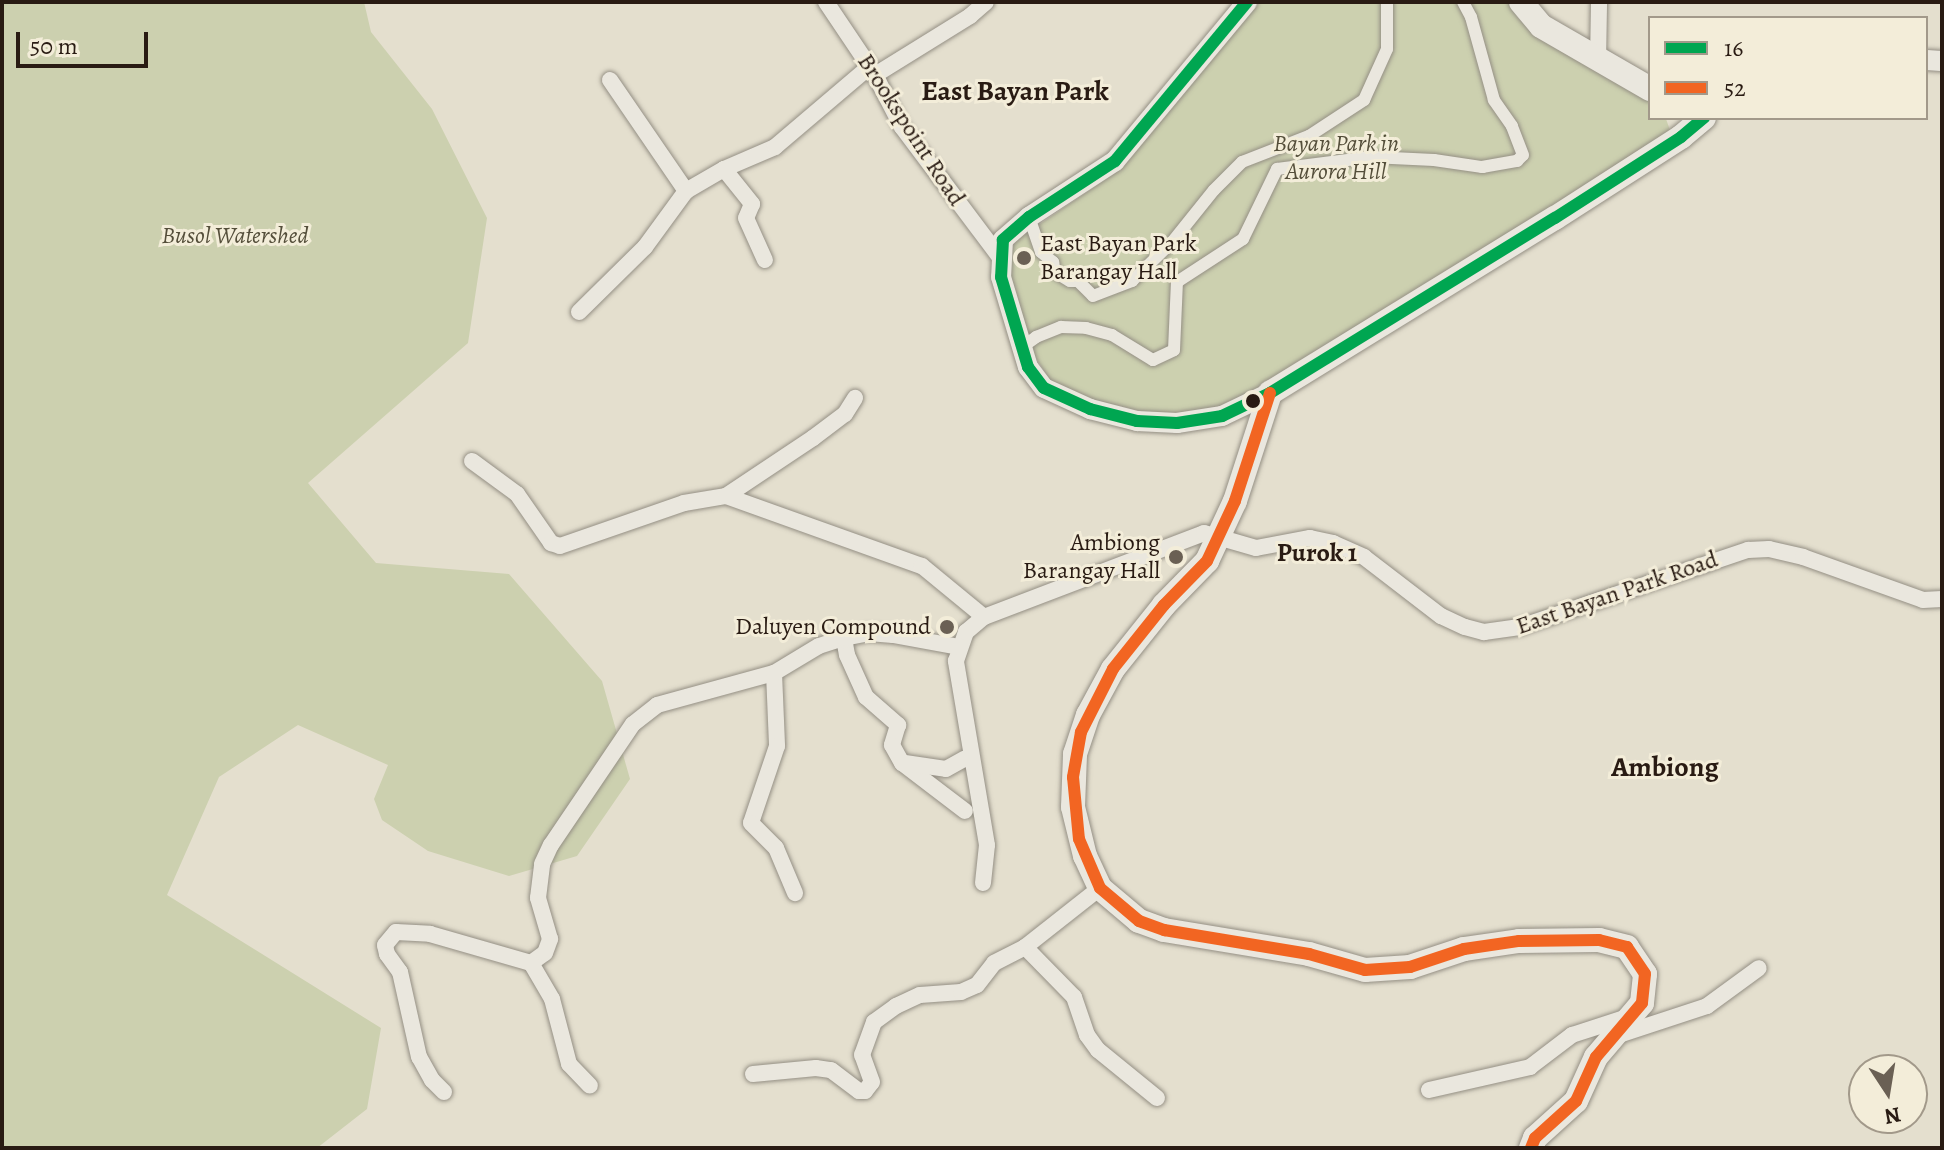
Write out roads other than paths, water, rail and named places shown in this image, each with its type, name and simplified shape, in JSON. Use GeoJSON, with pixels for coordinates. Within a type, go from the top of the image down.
{"type":"FeatureCollection","features":[{"type":"Feature","properties":{"kind":"main road"},"geometry":{"type":"LineString","coordinates":[[1521,2],[1541,26],[1598,62],[1648,88]]}},
{"type":"Feature","properties":{"kind":"main road"},"geometry":{"type":"LineString","coordinates":[[1531,1148],[1535,1138],[1576,1101],[1596,1057],[1642,1003],[1645,974],[1639,960],[1616,941],[1519,941],[1464,949],[1410,967],[1365,970],[1309,954],[1164,930],[1139,921],[1100,888],[1079,839],[1073,807],[1073,777],[1081,732],[1113,669],[1164,605],[1207,561],[1235,501],[1270,393],[1678,128],[1699,120]]}},
{"type":"Feature","properties":{"kind":"street","name":"Brookspoint Road"},"geometry":{"type":"LineString","coordinates":[[826,2],[872,71],[902,127],[999,256]]}},
{"type":"Feature","properties":{"kind":"street"},"geometry":{"type":"LineString","coordinates":[[579,312],[645,247],[686,191],[724,169],[775,147],[872,71],[970,16],[986,2]]}},
{"type":"Feature","properties":{"kind":"street"},"geometry":{"type":"LineString","coordinates":[[1247,2],[1115,161],[1029,217],[1003,240],[999,256],[1001,277],[1021,348],[1028,367],[1044,388],[1090,409],[1137,421],[1177,423],[1222,416],[1270,393]]}},
{"type":"Feature","properties":{"kind":"street"},"geometry":{"type":"LineString","coordinates":[[1029,217],[1041,252],[1053,262],[1055,272],[1070,281],[1078,281],[1093,296],[1132,281],[1173,241],[1214,190],[1242,162],[1309,136],[1364,100],[1387,49],[1387,2]]}},
{"type":"Feature","properties":{"kind":"street"},"geometry":{"type":"LineString","coordinates":[[1021,348],[1036,337],[1061,327],[1086,328],[1112,335],[1153,360],[1174,350],[1177,282],[1243,239],[1277,169],[1371,157],[1434,160],[1482,167],[1517,161],[1523,155],[1512,126],[1494,100],[1471,17],[1463,2]]}},
{"type":"Feature","properties":{"kind":"street"},"geometry":{"type":"LineString","coordinates":[[1598,62],[1599,2]]}},
{"type":"Feature","properties":{"kind":"street"},"geometry":{"type":"LineString","coordinates":[[610,80],[686,191]]}},
{"type":"Feature","properties":{"kind":"street"},"geometry":{"type":"LineString","coordinates":[[724,169],[752,204],[746,218],[765,260]]}},
{"type":"Feature","properties":{"kind":"street"},"geometry":{"type":"LineString","coordinates":[[472,461],[517,494],[551,543],[560,546],[684,503],[726,496],[824,430],[845,414],[855,398]]}},
{"type":"Feature","properties":{"kind":"street"},"geometry":{"type":"LineString","coordinates":[[726,496],[922,566],[984,617],[966,632],[956,661],[987,845],[983,883]]}},
{"type":"Feature","properties":{"kind":"street","name":"East Bayan Park Road"},"geometry":{"type":"LineString","coordinates":[[984,617],[1204,533],[1256,548],[1310,538],[1333,543],[1364,557],[1441,616],[1484,632],[1520,627],[1748,550],[1769,549],[1803,557],[1923,600],[1942,599]]}},
{"type":"Feature","properties":{"kind":"street"},"geometry":{"type":"LineString","coordinates":[[531,963],[545,953],[550,939],[538,898],[542,864],[633,724],[665,702],[774,673],[819,646],[844,638],[869,633],[960,647]]}},
{"type":"Feature","properties":{"kind":"street"},"geometry":{"type":"LineString","coordinates":[[844,638],[847,655],[866,697],[898,725],[892,745],[902,763],[965,811]]}},
{"type":"Feature","properties":{"kind":"street"},"geometry":{"type":"LineString","coordinates":[[774,673],[777,746],[751,823],[776,848],[795,893]]}},
{"type":"Feature","properties":{"kind":"street"},"geometry":{"type":"LineString","coordinates":[[902,763],[946,769],[964,759]]}},
{"type":"Feature","properties":{"kind":"street"},"geometry":{"type":"LineString","coordinates":[[753,1074],[816,1068],[831,1070],[863,1092],[872,1085],[862,1055],[874,1022],[896,1006],[920,995],[961,992],[977,985],[994,963],[1025,947],[1100,888]]}},
{"type":"Feature","properties":{"kind":"street"},"geometry":{"type":"LineString","coordinates":[[444,1092],[432,1080],[419,1057],[400,972],[387,954],[388,939],[396,932],[416,930],[531,963],[552,999],[569,1064],[590,1086]]}},
{"type":"Feature","properties":{"kind":"street"},"geometry":{"type":"LineString","coordinates":[[1025,947],[1074,997],[1087,1035],[1098,1050],[1157,1098]]}},
{"type":"Feature","properties":{"kind":"street"},"geometry":{"type":"LineString","coordinates":[[1611,1038],[1707,1006],[1759,968]]}},
{"type":"Feature","properties":{"kind":"street"},"geometry":{"type":"LineString","coordinates":[[1429,1090],[1530,1067],[1572,1035],[1632,1016]]}},
{"type":"Feature","properties":{"kind":"place","name":"East Bayan Park Barangay Hall"},"geometry":{"type":"Point","coordinates":[1024,258]}},
{"type":"Feature","properties":{"kind":"place","name":"Ambiong Barangay Hall"},"geometry":{"type":"Point","coordinates":[1176,557]}},
{"type":"Feature","properties":{"kind":"place","name":"Daluyen Compound"},"geometry":{"type":"Point","coordinates":[947,627]}},
{"type":"Feature","properties":{"kind":"district","name":"East Bayan Park"},"geometry":{"type":"Point","coordinates":[1015,91]}},
{"type":"Feature","properties":{"kind":"district","name":"Purok 1"},"geometry":{"type":"Point","coordinates":[1317,553]}},
{"type":"Feature","properties":{"kind":"district","name":"Ambiong"},"geometry":{"type":"Point","coordinates":[1665,767]}},
{"type":"Feature","properties":{"kind":"park label","name":"Bayan Park in Aurora Hill"},"geometry":{"type":"Point","coordinates":[1336,158]}},
{"type":"Feature","properties":{"kind":"park label","name":"Busol Watershed"},"geometry":{"type":"Point","coordinates":[235,236]}}]}
